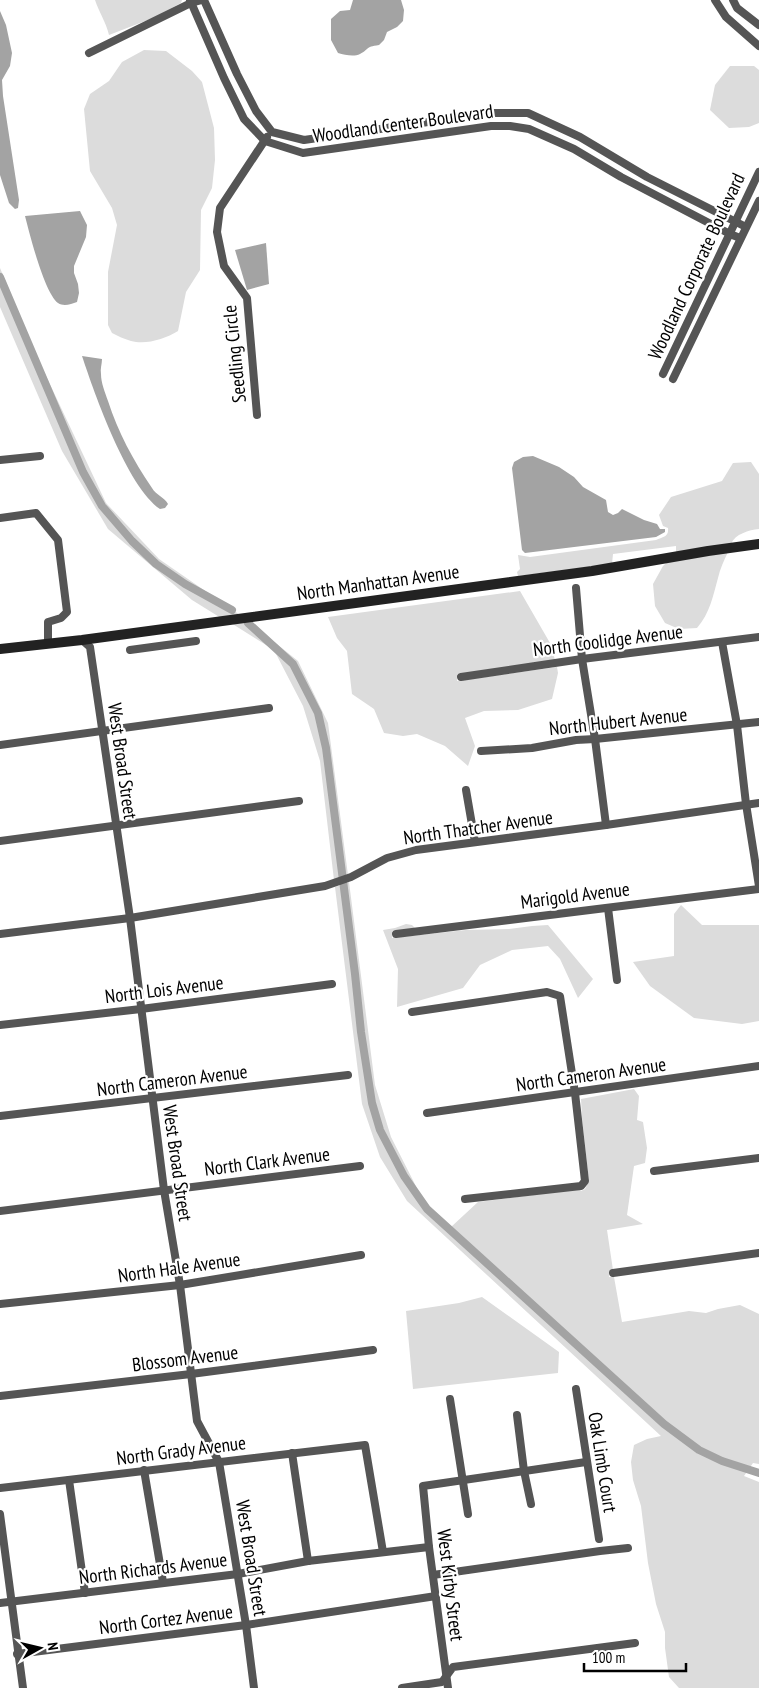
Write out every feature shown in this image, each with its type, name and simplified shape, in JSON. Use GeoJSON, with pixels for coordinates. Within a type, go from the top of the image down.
{"type":"FeatureCollection","features":[{"type":"Feature","properties":{"kind":"street"},"geometry":{"type":"LineString","coordinates":[[89,53],[191,2],[203,0],[248,96],[256,111],[272,132]]}},
{"type":"Feature","properties":{"kind":"street"},"geometry":{"type":"LineString","coordinates":[[715,0],[726,16],[759,46]]}},
{"type":"Feature","properties":{"kind":"street"},"geometry":{"type":"LineString","coordinates":[[733,0],[737,8],[759,25]]}},
{"type":"Feature","properties":{"kind":"street","name":"Woodland Center Boulevard"},"geometry":{"type":"LineString","coordinates":[[191,2],[244,119],[265,141],[303,153],[491,126],[510,126],[529,130],[574,149],[608,170],[740,238]]}},
{"type":"Feature","properties":{"kind":"street"},"geometry":{"type":"LineString","coordinates":[[490,113],[491,126]]}},
{"type":"Feature","properties":{"kind":"street","name":"Woodland Center Boulevard"},"geometry":{"type":"LineString","coordinates":[[272,132],[304,140],[490,113],[528,113],[580,137],[647,177],[746,226]]}},
{"type":"Feature","properties":{"kind":"street","name":"Seedling Circle"},"geometry":{"type":"LineString","coordinates":[[257,415],[246,298],[224,266],[217,232],[220,208],[272,132]]}},
{"type":"Feature","properties":{"kind":"street"},"geometry":{"type":"LineString","coordinates":[[608,170],[615,158]]}},
{"type":"Feature","properties":{"kind":"street","name":"Woodland Corporate Boulevard"},"geometry":{"type":"LineString","coordinates":[[663,374],[759,172]]}},
{"type":"Feature","properties":{"kind":"street","name":"Woodland Corporate Boulevard"},"geometry":{"type":"LineString","coordinates":[[673,379],[759,201]]}},
{"type":"Feature","properties":{"kind":"street"},"geometry":{"type":"LineString","coordinates":[[0,460],[40,456]]}},
{"type":"Feature","properties":{"kind":"street"},"geometry":{"type":"LineString","coordinates":[[0,518],[36,512],[58,540],[67,612],[61,618],[48,622],[48,642]]}},
{"type":"Feature","properties":{"kind":"street","name":"North Manhattan Avenue"},"geometry":{"type":"LineString","coordinates":[[0,649],[48,642],[82,640],[592,571],[759,544]]}},
{"type":"Feature","properties":{"kind":"street"},"geometry":{"type":"LineString","coordinates":[[576,588],[582,659],[606,825]]}},
{"type":"Feature","properties":{"kind":"street"},"geometry":{"type":"LineString","coordinates":[[161,629],[163,646]]}},
{"type":"Feature","properties":{"kind":"street","name":"North Coolidge Avenue"},"geometry":{"type":"LineString","coordinates":[[461,677],[582,659],[759,637]]}},
{"type":"Feature","properties":{"kind":"street","name":"West Broad Street"},"geometry":{"type":"LineString","coordinates":[[82,640],[90,647],[130,918],[164,1190],[180,1285],[197,1420],[219,1462],[238,1574],[254,1688]]}},
{"type":"Feature","properties":{"kind":"street"},"geometry":{"type":"LineString","coordinates":[[130,650],[196,641]]}},
{"type":"Feature","properties":{"kind":"street"},"geometry":{"type":"LineString","coordinates":[[722,642],[737,725],[746,804],[759,887]]}},
{"type":"Feature","properties":{"kind":"street"},"geometry":{"type":"LineString","coordinates":[[0,745],[269,708]]}},
{"type":"Feature","properties":{"kind":"street","name":"North Hubert Avenue"},"geometry":{"type":"LineString","coordinates":[[482,751],[532,748],[567,741],[759,722]]}},
{"type":"Feature","properties":{"kind":"street"},"geometry":{"type":"LineString","coordinates":[[466,790],[475,842]]}},
{"type":"Feature","properties":{"kind":"street"},"geometry":{"type":"LineString","coordinates":[[0,841],[300,801]]}},
{"type":"Feature","properties":{"kind":"street","name":"North Thatcher Avenue"},"geometry":{"type":"LineString","coordinates":[[0,934],[130,918],[308,889],[339,882],[387,858],[416,850],[606,825],[759,802]]}},
{"type":"Feature","properties":{"kind":"street","name":"Marigold Avenue"},"geometry":{"type":"LineString","coordinates":[[396,934],[759,887]]}},
{"type":"Feature","properties":{"kind":"street"},"geometry":{"type":"LineString","coordinates":[[608,908],[617,980]]}},
{"type":"Feature","properties":{"kind":"street","name":"North Lois Avenue"},"geometry":{"type":"LineString","coordinates":[[0,1025],[332,984]]}},
{"type":"Feature","properties":{"kind":"street"},"geometry":{"type":"LineString","coordinates":[[412,1012],[548,992],[560,996],[575,1093],[585,1181],[581,1186],[465,1199]]}},
{"type":"Feature","properties":{"kind":"street","name":"North Cameron Avenue"},"geometry":{"type":"LineString","coordinates":[[428,1113],[759,1066]]}},
{"type":"Feature","properties":{"kind":"street","name":"North Cameron Avenue"},"geometry":{"type":"LineString","coordinates":[[0,1116],[348,1075]]}},
{"type":"Feature","properties":{"kind":"street"},"geometry":{"type":"LineString","coordinates":[[654,1171],[759,1158]]}},
{"type":"Feature","properties":{"kind":"street","name":"North Clark Avenue"},"geometry":{"type":"LineString","coordinates":[[0,1210],[360,1166]]}},
{"type":"Feature","properties":{"kind":"street"},"geometry":{"type":"LineString","coordinates":[[613,1273],[759,1253]]}},
{"type":"Feature","properties":{"kind":"street","name":"North Hale Avenue"},"geometry":{"type":"LineString","coordinates":[[0,1304],[180,1285],[361,1255]]}},
{"type":"Feature","properties":{"kind":"street","name":"Blossom Avenue"},"geometry":{"type":"LineString","coordinates":[[0,1396],[191,1374],[373,1350]]}},
{"type":"Feature","properties":{"kind":"street","name":"Oak Limb Court"},"geometry":{"type":"LineString","coordinates":[[576,1390],[599,1539]]}},
{"type":"Feature","properties":{"kind":"street"},"geometry":{"type":"LineString","coordinates":[[450,1399],[468,1514]]}},
{"type":"Feature","properties":{"kind":"street"},"geometry":{"type":"LineString","coordinates":[[517,1415],[524,1471],[531,1504]]}},
{"type":"Feature","properties":{"kind":"street","name":"North Grady Avenue"},"geometry":{"type":"LineString","coordinates":[[0,1488],[292,1452],[365,1445],[383,1552]]}},
{"type":"Feature","properties":{"kind":"street"},"geometry":{"type":"LineString","coordinates":[[292,1452],[308,1561]]}},
{"type":"Feature","properties":{"kind":"street"},"geometry":{"type":"LineString","coordinates":[[463,1480],[586,1462]]}},
{"type":"Feature","properties":{"kind":"street"},"geometry":{"type":"LineString","coordinates":[[144,1470],[162,1582]]}},
{"type":"Feature","properties":{"kind":"street"},"geometry":{"type":"LineString","coordinates":[[69,1480],[86,1593]]}},
{"type":"Feature","properties":{"kind":"street","name":"West Kirby Street"},"geometry":{"type":"LineString","coordinates":[[448,1688],[429,1547],[423,1486],[463,1480]]}},
{"type":"Feature","properties":{"kind":"street"},"geometry":{"type":"LineString","coordinates":[[0,1514],[23,1688]]}},
{"type":"Feature","properties":{"kind":"street","name":"North Richards Avenue"},"geometry":{"type":"LineString","coordinates":[[0,1603],[238,1574],[308,1561],[429,1547]]}},
{"type":"Feature","properties":{"kind":"street"},"geometry":{"type":"LineString","coordinates":[[433,1575],[600,1550],[628,1548]]}},
{"type":"Feature","properties":{"kind":"street","name":"North Cortez Avenue"},"geometry":{"type":"LineString","coordinates":[[17,1654],[246,1626],[436,1596]]}},
{"type":"Feature","properties":{"kind":"street"},"geometry":{"type":"LineString","coordinates":[[402,1688],[442,1682],[454,1667],[636,1643]]}},
{"type":"Feature","properties":{"kind":"shaded area"},"geometry":{"type":"Polygon","coordinates":[[[95,0],[182,0],[181,3],[153,18],[109,35],[95,0]]]}},
{"type":"Feature","properties":{"kind":"shaded area"},"geometry":{"type":"Polygon","coordinates":[[[353,0],[401,0],[404,10],[403,21],[397,27],[387,32],[384,40],[379,45],[369,47],[360,54],[352,56],[338,53],[331,40],[331,19],[340,11],[350,10],[353,0]]]}},
{"type":"Feature","properties":{"kind":"shaded area"},"geometry":{"type":"Polygon","coordinates":[[[0,11],[6,25],[12,53],[10,66],[2,80],[19,200],[18,208],[15,209],[9,203],[0,175],[0,11]]]}},
{"type":"Feature","properties":{"kind":"shaded area"},"geometry":{"type":"Polygon","coordinates":[[[144,50],[166,51],[192,71],[202,82],[214,128],[215,160],[212,188],[201,210],[200,270],[186,292],[178,331],[161,339],[137,342],[112,333],[108,325],[108,272],[117,225],[112,208],[90,171],[84,109],[90,94],[109,81],[122,62],[144,50]]]}},
{"type":"Feature","properties":{"kind":"shaded area"},"geometry":{"type":"Polygon","coordinates":[[[730,66],[754,66],[759,70],[759,123],[749,127],[729,128],[710,110],[715,85],[730,66]]]}},
{"type":"Feature","properties":{"kind":"shaded area"},"geometry":{"type":"Polygon","coordinates":[[[80,211],[87,225],[86,237],[74,266],[79,293],[77,302],[63,305],[58,303],[53,297],[43,276],[25,216],[80,211]]]}},
{"type":"Feature","properties":{"kind":"shaded area"},"geometry":{"type":"Polygon","coordinates":[[[266,243],[269,284],[247,290],[235,250],[266,243]]]}},
{"type":"Feature","properties":{"kind":"shaded area"},"geometry":{"type":"Polygon","coordinates":[[[0,268],[38,359],[106,503],[159,559],[240,615],[221,618],[192,600],[108,529],[62,451],[0,307],[0,268]]]}},
{"type":"Feature","properties":{"kind":"shaded area"},"geometry":{"type":"Polygon","coordinates":[[[82,356],[102,359],[101,370],[104,391],[116,424],[145,477],[154,490],[168,504],[165,508],[160,509],[148,497],[124,461],[95,393],[82,356]]]}},
{"type":"Feature","properties":{"kind":"shaded area"},"geometry":{"type":"Polygon","coordinates":[[[533,456],[559,467],[574,477],[583,487],[606,500],[608,512],[613,515],[622,509],[657,524],[660,529],[665,529],[665,532],[656,537],[525,553],[522,550],[512,468],[514,462],[523,457],[533,456]]]}},
{"type":"Feature","properties":{"kind":"shaded area"},"geometry":{"type":"Polygon","coordinates":[[[751,462],[759,474],[759,529],[739,535],[731,544],[676,553],[676,546],[613,554],[612,564],[518,576],[517,572],[520,569],[518,555],[530,557],[656,540],[663,537],[668,533],[668,528],[663,526],[659,515],[671,497],[722,481],[733,463],[751,462]]]}},
{"type":"Feature","properties":{"kind":"shaded area"},"geometry":{"type":"Polygon","coordinates":[[[728,552],[720,571],[713,598],[697,628],[679,629],[665,623],[655,606],[653,584],[663,566],[668,561],[728,552]]]}},
{"type":"Feature","properties":{"kind":"shaded area"},"geometry":{"type":"Polygon","coordinates":[[[520,591],[550,643],[555,660],[457,674],[457,681],[557,667],[558,673],[552,699],[518,710],[484,711],[465,718],[475,746],[468,766],[445,746],[417,734],[403,736],[384,733],[374,709],[352,694],[347,651],[337,638],[328,617],[520,591]]]}},
{"type":"Feature","properties":{"kind":"shaded area"},"geometry":{"type":"Polygon","coordinates":[[[248,621],[298,661],[328,723],[348,875],[334,880],[320,761],[303,706],[274,650],[231,623],[248,621]]]}},
{"type":"Feature","properties":{"kind":"shaded area"},"geometry":{"type":"Polygon","coordinates":[[[349,882],[375,1085],[391,1137],[425,1204],[451,1227],[478,1202],[579,1189],[581,1191],[585,1189],[589,1181],[581,1099],[634,1089],[639,1096],[637,1120],[643,1122],[647,1148],[645,1163],[634,1166],[627,1215],[643,1224],[607,1230],[613,1270],[609,1271],[609,1277],[614,1277],[622,1322],[689,1311],[706,1313],[740,1305],[759,1314],[759,1464],[753,1463],[744,1476],[759,1482],[759,1688],[679,1688],[669,1677],[665,1632],[656,1604],[648,1563],[641,1506],[633,1480],[631,1462],[634,1445],[647,1439],[661,1436],[407,1201],[380,1157],[362,1104],[335,887],[349,882]]]}},
{"type":"Feature","properties":{"kind":"shaded area"},"geometry":{"type":"Polygon","coordinates":[[[681,905],[702,925],[759,925],[759,1021],[742,1024],[694,1018],[650,986],[633,962],[674,956],[674,914],[681,905]]]}},
{"type":"Feature","properties":{"kind":"shaded area"},"geometry":{"type":"Polygon","coordinates":[[[406,924],[412,925],[415,928],[392,931],[392,938],[466,930],[509,929],[548,925],[593,979],[578,998],[560,959],[548,946],[512,950],[480,965],[463,988],[397,1007],[398,969],[383,930],[406,924]]]}},
{"type":"Feature","properties":{"kind":"shaded area"},"geometry":{"type":"Polygon","coordinates":[[[482,1297],[559,1352],[558,1373],[413,1389],[406,1311],[459,1303],[482,1297]]]}},
{"type":"Feature","properties":{"kind":"waterway"},"geometry":{"type":"LineString","coordinates":[[0,277],[83,472],[102,506],[132,541],[156,564],[185,584],[232,610]]}},
{"type":"Feature","properties":{"kind":"waterway"},"geometry":{"type":"LineString","coordinates":[[248,623],[293,664],[318,713],[326,748],[361,1032],[372,1103],[380,1130],[404,1176],[427,1209],[664,1424],[699,1450],[722,1461],[759,1473]]}}]}
